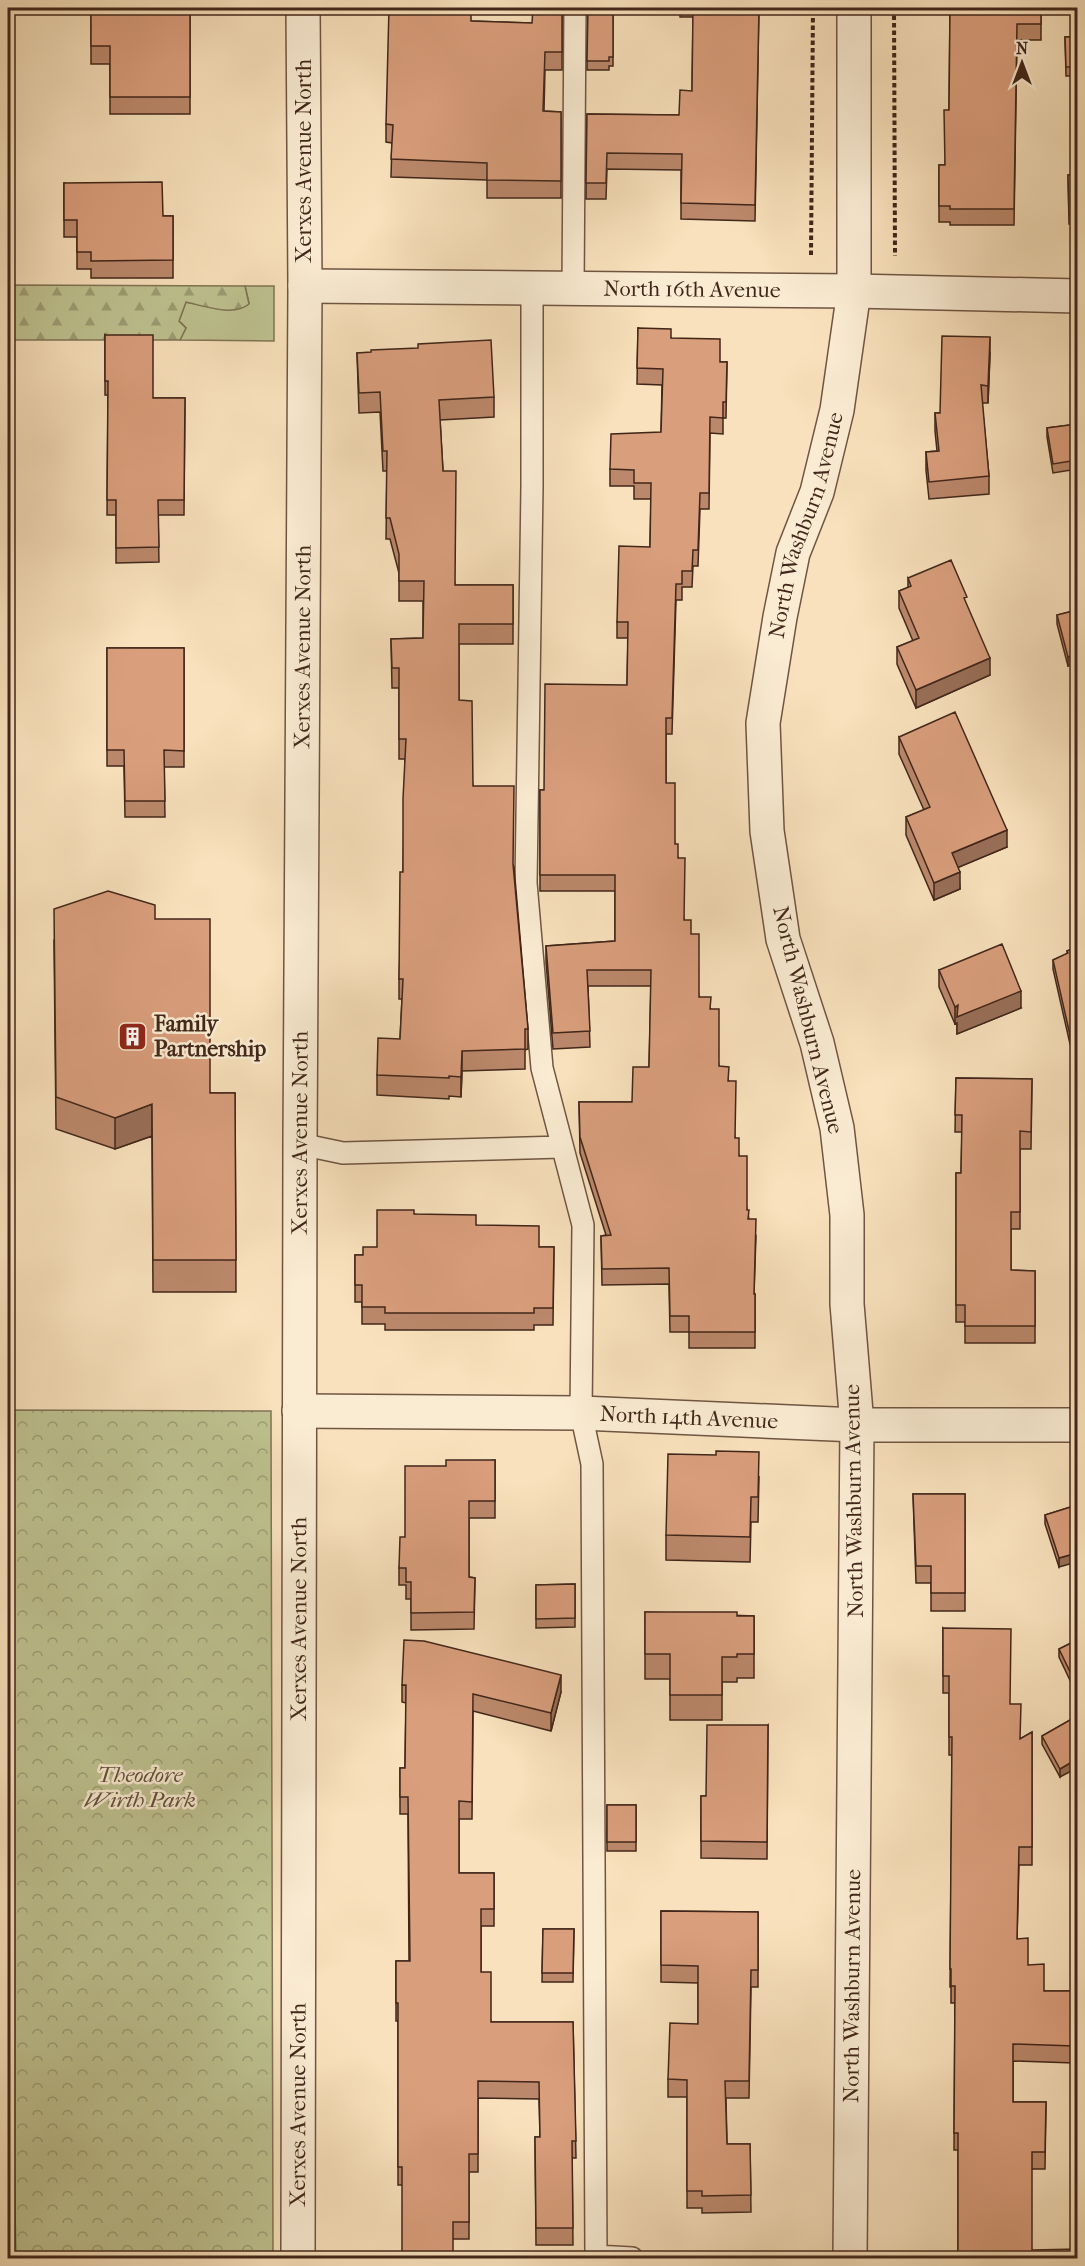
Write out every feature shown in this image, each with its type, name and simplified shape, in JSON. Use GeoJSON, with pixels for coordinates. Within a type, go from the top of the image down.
{"type":"FeatureCollection","features":[{"type":"Feature","properties":{"kind":"street","name":"Xerxes Avenue North"},"geometry":{"type":"LineString","coordinates":[[298,2259],[299,1411],[305,286],[303,8]]}},
{"type":"Feature","properties":{"kind":"street","name":"North Washburn Avenue"},"geometry":{"type":"LineString","coordinates":[[850,2259],[857,1425],[847,1304],[847,1215],[837,1128],[817,1043],[783,939],[767,831],[763,723],[780,617],[794,553],[817,492],[837,410],[854,291],[854,8]]}},
{"type":"Feature","properties":{"kind":"street","name":"North 16th Avenue"},"geometry":{"type":"LineString","coordinates":[[305,286],[854,291],[1077,296]]}},
{"type":"Feature","properties":{"kind":"street","name":"North 14th Avenue"},"geometry":{"type":"LineString","coordinates":[[299,1411],[581,1413],[857,1425],[1077,1425]]}},
{"type":"Feature","properties":{"kind":"lane"},"geometry":{"type":"LineString","coordinates":[[573,289],[575,8]]}},
{"type":"Feature","properties":{"kind":"lane"},"geometry":{"type":"LineString","coordinates":[[532,289],[532,487],[526,883],[542,1068],[582,1225],[581,1413],[592,1464],[596,2256],[632,2259]]}},
{"type":"Feature","properties":{"kind":"lane"},"geometry":{"type":"LineString","coordinates":[[300,1144],[343,1154],[561,1147]]}},
{"type":"Feature","properties":{"kind":"path"},"geometry":{"type":"LineString","coordinates":[[811,260],[813,8]]}},
{"type":"Feature","properties":{"kind":"path"},"geometry":{"type":"LineString","coordinates":[[890,260],[895,256],[894,8]]}},
{"type":"Feature","properties":{"kind":"green space"},"geometry":{"type":"Polygon","coordinates":[[[8,285],[245,286],[249,304],[243,308],[227,310],[186,302],[179,321],[186,328],[180,340],[8,340],[8,285]]]}},
{"type":"Feature","properties":{"kind":"green space"},"geometry":{"type":"Polygon","coordinates":[[[245,286],[274,286],[274,341],[180,340],[186,328],[179,321],[186,302],[218,309],[249,303],[245,286]]]}},
{"type":"Feature","properties":{"kind":"green space","name":"Theodore Wirth Park"},"geometry":{"type":"Polygon","coordinates":[[[8,1410],[271,1411],[273,2258],[16,2258],[8,1851],[8,1410]]]}},
{"type":"Feature","properties":{"kind":"building"},"geometry":{"type":"Polygon","coordinates":[[[132,8],[184,8],[184,11],[190,11],[190,97],[110,97],[110,46],[91,46],[91,12],[132,12],[132,8]]]}},
{"type":"Feature","properties":{"kind":"building"},"geometry":{"type":"Polygon","coordinates":[[[389,8],[471,8],[471,21],[532,23],[533,8],[562,8],[562,52],[545,52],[543,111],[561,112],[561,181],[487,180],[487,163],[391,159],[393,125],[386,124],[389,8]]]}},
{"type":"Feature","properties":{"kind":"building"},"geometry":{"type":"Polygon","coordinates":[[[588,8],[613,8],[613,57],[609,57],[609,61],[587,61],[588,8]]]}},
{"type":"Feature","properties":{"kind":"building"},"geometry":{"type":"Polygon","coordinates":[[[693,8],[759,8],[755,205],[681,203],[682,154],[607,153],[606,183],[586,183],[587,114],[679,115],[680,90],[692,91],[693,8]]]}},
{"type":"Feature","properties":{"kind":"building"},"geometry":{"type":"Polygon","coordinates":[[[950,8],[1041,8],[1041,24],[1017,24],[1014,209],[950,209],[950,206],[939,206],[939,165],[945,165],[944,110],[949,110],[950,8]]]}},
{"type":"Feature","properties":{"kind":"building"},"geometry":{"type":"Polygon","coordinates":[[[1065,37],[1077,37],[1077,67],[1066,67],[1065,37]]]}},
{"type":"Feature","properties":{"kind":"building"},"geometry":{"type":"Polygon","coordinates":[[[1068,175],[1077,175],[1077,215],[1069,215],[1068,175]]]}},
{"type":"Feature","properties":{"kind":"building"},"geometry":{"type":"Polygon","coordinates":[[[162,182],[163,216],[173,216],[173,260],[91,261],[91,252],[77,252],[77,220],[64,220],[64,183],[162,182]]]}},
{"type":"Feature","properties":{"kind":"building"},"geometry":{"type":"Polygon","coordinates":[[[638,328],[671,329],[671,338],[720,339],[720,362],[727,362],[726,402],[723,402],[723,418],[710,417],[709,493],[700,493],[698,550],[693,550],[692,571],[682,571],[682,584],[676,584],[672,718],[666,718],[666,783],[675,783],[675,844],[678,844],[678,858],[685,858],[684,920],[691,920],[691,934],[699,934],[699,997],[711,997],[710,1009],[719,1009],[719,1066],[729,1067],[728,1081],[736,1081],[735,1138],[739,1138],[739,1156],[747,1156],[748,1219],[756,1219],[755,1332],[689,1332],[689,1316],[670,1316],[669,1268],[602,1269],[601,1236],[611,1235],[580,1137],[579,1102],[632,1102],[633,1067],[649,1067],[651,970],[587,970],[590,1031],[553,1033],[546,946],[615,941],[615,875],[540,875],[540,790],[544,790],[545,684],[627,685],[628,622],[617,622],[619,546],[650,547],[651,483],[634,483],[634,470],[610,469],[611,434],[661,432],[663,369],[637,368],[638,328]]]}},
{"type":"Feature","properties":{"kind":"building"},"geometry":{"type":"Polygon","coordinates":[[[105,335],[153,335],[153,398],[185,398],[184,500],[158,500],[159,547],[116,548],[116,500],[107,500],[108,381],[105,381],[105,335]]]}},
{"type":"Feature","properties":{"kind":"building"},"geometry":{"type":"Polygon","coordinates":[[[942,336],[990,337],[988,386],[981,385],[989,476],[929,482],[926,452],[939,451],[935,413],[940,413],[942,336]]]}},
{"type":"Feature","properties":{"kind":"building"},"geometry":{"type":"Polygon","coordinates":[[[491,340],[494,397],[439,400],[443,471],[456,471],[455,585],[513,585],[513,624],[459,624],[459,700],[472,701],[473,786],[514,786],[513,864],[528,1029],[525,1029],[525,1049],[462,1051],[461,1077],[377,1075],[378,1038],[400,1039],[403,979],[399,979],[400,872],[403,872],[406,739],[399,739],[399,668],[392,668],[391,639],[423,638],[424,581],[399,581],[399,554],[390,518],[386,518],[387,451],[383,451],[380,392],[359,393],[357,353],[371,352],[371,350],[418,348],[418,344],[491,340]]]}},
{"type":"Feature","properties":{"kind":"building"},"geometry":{"type":"Polygon","coordinates":[[[1077,424],[1077,460],[1053,464],[1047,428],[1077,424]]]}},
{"type":"Feature","properties":{"kind":"building"},"geometry":{"type":"Polygon","coordinates":[[[951,560],[967,597],[964,598],[990,658],[916,690],[897,647],[919,638],[899,591],[911,586],[908,578],[951,560]]]}},
{"type":"Feature","properties":{"kind":"building"},"geometry":{"type":"Polygon","coordinates":[[[1077,610],[1077,654],[1068,657],[1057,615],[1077,610]]]}},
{"type":"Feature","properties":{"kind":"building"},"geometry":{"type":"Polygon","coordinates":[[[107,648],[184,648],[184,751],[164,750],[165,801],[125,801],[124,750],[107,750],[107,648]]]}},
{"type":"Feature","properties":{"kind":"building"},"geometry":{"type":"Polygon","coordinates":[[[955,712],[1007,830],[952,853],[960,872],[934,883],[906,817],[930,807],[899,737],[955,712]]]}},
{"type":"Feature","properties":{"kind":"building","name":"Family Partnership"},"geometry":{"type":"Polygon","coordinates":[[[108,891],[155,905],[155,919],[210,919],[210,1093],[235,1093],[236,1260],[153,1260],[152,1104],[115,1118],[56,1097],[54,909],[108,891]]]}},
{"type":"Feature","properties":{"kind":"building"},"geometry":{"type":"Polygon","coordinates":[[[1002,944],[1021,991],[957,1017],[958,1005],[955,1007],[939,970],[1002,944]]]}},
{"type":"Feature","properties":{"kind":"building"},"geometry":{"type":"Polygon","coordinates":[[[1077,947],[1077,1033],[1070,1035],[1053,960],[1077,947]]]}},
{"type":"Feature","properties":{"kind":"building"},"geometry":{"type":"Polygon","coordinates":[[[956,1078],[1032,1079],[1031,1132],[1020,1131],[1020,1212],[1011,1212],[1011,1270],[1035,1271],[1035,1326],[965,1326],[965,1305],[956,1305],[956,1173],[961,1173],[962,1115],[955,1115],[956,1078]]]}},
{"type":"Feature","properties":{"kind":"building"},"geometry":{"type":"Polygon","coordinates":[[[377,1210],[414,1210],[414,1214],[476,1215],[476,1225],[539,1226],[539,1247],[554,1247],[553,1308],[534,1308],[534,1313],[385,1313],[385,1307],[362,1307],[362,1285],[355,1285],[355,1255],[363,1255],[363,1247],[377,1247],[377,1210]]]}},
{"type":"Feature","properties":{"kind":"building"},"geometry":{"type":"Polygon","coordinates":[[[1074,1212],[1077,1213],[1077,1252],[1072,1251],[1074,1212]]]}},
{"type":"Feature","properties":{"kind":"building"},"geometry":{"type":"Polygon","coordinates":[[[716,1451],[759,1452],[758,1497],[751,1497],[750,1537],[666,1535],[668,1454],[716,1455],[716,1451]]]}},
{"type":"Feature","properties":{"kind":"building"},"geometry":{"type":"Polygon","coordinates":[[[446,1460],[495,1460],[495,1501],[469,1501],[469,1577],[475,1578],[474,1612],[411,1613],[411,1582],[406,1582],[406,1568],[399,1568],[400,1537],[405,1537],[405,1466],[446,1466],[446,1460]]]}},
{"type":"Feature","properties":{"kind":"building"},"geometry":{"type":"Polygon","coordinates":[[[913,1494],[965,1494],[965,1593],[931,1593],[931,1566],[916,1566],[913,1494]]]}},
{"type":"Feature","properties":{"kind":"building"},"geometry":{"type":"Polygon","coordinates":[[[1077,1505],[1077,1553],[1059,1558],[1045,1515],[1077,1505]]]}},
{"type":"Feature","properties":{"kind":"building"},"geometry":{"type":"Polygon","coordinates":[[[575,1584],[575,1618],[536,1619],[536,1585],[575,1584]]]}},
{"type":"Feature","properties":{"kind":"building"},"geometry":{"type":"Polygon","coordinates":[[[645,1612],[737,1612],[737,1616],[754,1616],[754,1654],[722,1657],[722,1695],[670,1695],[670,1654],[645,1654],[645,1612]]]}},
{"type":"Feature","properties":{"kind":"building"},"geometry":{"type":"Polygon","coordinates":[[[943,1628],[1011,1629],[1010,1704],[1021,1704],[1020,1739],[1032,1732],[1032,1847],[1019,1847],[1017,1939],[1028,1938],[1028,1965],[1044,1964],[1044,1991],[1077,1991],[1077,2056],[1074,2056],[1074,2046],[1013,2044],[1013,2102],[1046,2102],[1045,2152],[1032,2152],[1032,2250],[1077,2249],[1077,2259],[958,2259],[958,2133],[954,2133],[955,1986],[951,1986],[950,1969],[952,1737],[949,1737],[949,1676],[943,1676],[943,1628]]]}},
{"type":"Feature","properties":{"kind":"building"},"geometry":{"type":"Polygon","coordinates":[[[404,1640],[424,1641],[561,1675],[551,1713],[473,1694],[472,1802],[459,1801],[459,1873],[494,1873],[494,1909],[481,1909],[481,1972],[491,1972],[491,2022],[573,2022],[576,2141],[572,2141],[573,2228],[536,2228],[535,2137],[540,2137],[539,2082],[478,2081],[478,2154],[469,2154],[469,2222],[453,2222],[453,2259],[402,2259],[402,2167],[398,2167],[396,1961],[410,1961],[408,1797],[400,1797],[400,1768],[405,1768],[406,1685],[402,1685],[404,1640]]]}},
{"type":"Feature","properties":{"kind":"building"},"geometry":{"type":"Polygon","coordinates":[[[1077,1640],[1077,1684],[1076,1684],[1059,1649],[1077,1640]]]}},
{"type":"Feature","properties":{"kind":"building"},"geometry":{"type":"Polygon","coordinates":[[[1077,1716],[1077,1759],[1060,1769],[1042,1736],[1077,1716]]]}},
{"type":"Feature","properties":{"kind":"building"},"geometry":{"type":"Polygon","coordinates":[[[707,1725],[768,1725],[767,1842],[701,1841],[701,1796],[706,1796],[707,1725]]]}},
{"type":"Feature","properties":{"kind":"building"},"geometry":{"type":"Polygon","coordinates":[[[607,1805],[636,1805],[636,1842],[607,1842],[607,1805]]]}},
{"type":"Feature","properties":{"kind":"building"},"geometry":{"type":"Polygon","coordinates":[[[661,1911],[758,1912],[758,1970],[751,1970],[749,2081],[725,2081],[727,2144],[750,2144],[751,2195],[702,2196],[702,2191],[687,2191],[687,2080],[668,2079],[670,2023],[698,2024],[698,1966],[661,1965],[661,1911]]]}},
{"type":"Feature","properties":{"kind":"building"},"geometry":{"type":"Polygon","coordinates":[[[543,1929],[574,1929],[573,1973],[542,1973],[543,1929]]]}},
{"type":"Feature","properties":{"kind":"place","name":"Family Partnership"},"geometry":{"type":"Point","coordinates":[133,1037]}}]}
